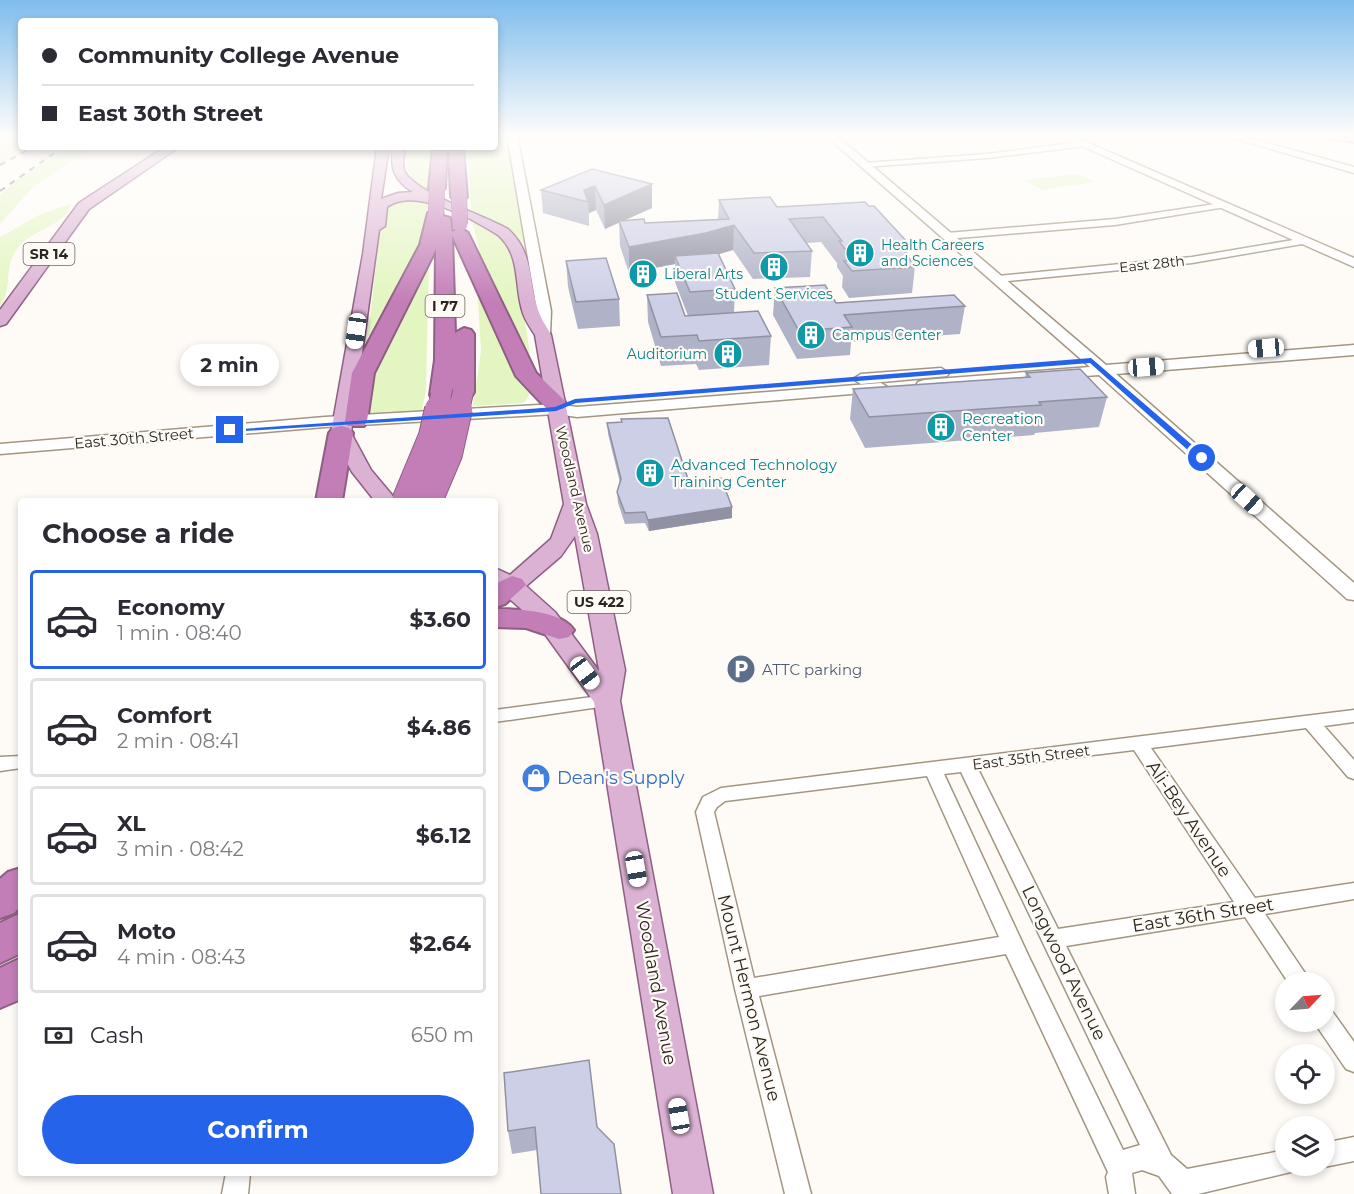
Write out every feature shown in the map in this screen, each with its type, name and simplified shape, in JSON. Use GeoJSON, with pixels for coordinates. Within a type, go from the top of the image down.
{"type":"FeatureCollection","features":[{"type":"Feature","properties":{"kind":"highway","name":"I 77"},"geometry":{"type":"LineString","coordinates":[[440,191],[453,215],[464,287]]}},
{"type":"Feature","properties":{"kind":"highway","name":"I 77"},"geometry":{"type":"LineString","coordinates":[[406,498],[452,393],[446,360],[454,191]]}},
{"type":"Feature","properties":{"kind":"highway"},"geometry":{"type":"LineString","coordinates":[[330,498],[363,373],[432,235],[453,215],[528,376],[556,406]]}},
{"type":"Feature","properties":{"kind":"highway","name":"I 77"},"geometry":{"type":"LineString","coordinates":[[430,498],[449,454],[452,393],[464,310]]}},
{"type":"Feature","properties":{"kind":"highway"},"geometry":{"type":"LineString","coordinates":[[498,618],[529,619],[559,630]]}},
{"type":"Feature","properties":{"kind":"highway"},"geometry":{"type":"LineString","coordinates":[[0,902],[18,886]]}},
{"type":"Feature","properties":{"kind":"highway"},"geometry":{"type":"LineString","coordinates":[[0,902],[18,890]]}},
{"type":"Feature","properties":{"kind":"highway"},"geometry":{"type":"LineString","coordinates":[[0,946],[18,932]]}},
{"type":"Feature","properties":{"kind":"highway"},"geometry":{"type":"LineString","coordinates":[[0,990],[18,978]]}},
{"type":"Feature","properties":{"kind":"main road","name":"SR 14"},"geometry":{"type":"LineString","coordinates":[[0,321],[80,210],[106,191]]}},
{"type":"Feature","properties":{"kind":"main road"},"geometry":{"type":"LineString","coordinates":[[384,191],[375,193],[370,254],[356,331],[349,432],[362,472],[384,498]]}},
{"type":"Feature","properties":{"kind":"main road","name":"US 422"},"geometry":{"type":"LineString","coordinates":[[419,191],[453,215],[496,227],[517,247],[524,264],[531,312],[543,335]]}},
{"type":"Feature","properties":{"kind":"main road"},"geometry":{"type":"LineString","coordinates":[[370,254],[376,237],[380,208],[386,201],[417,196],[453,215]]}},
{"type":"Feature","properties":{"kind":"main road","name":"Woodland Avenue"},"geometry":{"type":"LineString","coordinates":[[543,335],[575,504],[586,534],[612,670],[607,701],[693,1194]]}},
{"type":"Feature","properties":{"kind":"main road"},"geometry":{"type":"LineString","coordinates":[[499,580],[550,553],[570,532],[575,504]]}},
{"type":"Feature","properties":{"kind":"main road","name":"Woodland Avenue"},"geometry":{"type":"LineString","coordinates":[[499,580],[540,608],[559,630],[585,673],[607,701]]}},
{"type":"Feature","properties":{"kind":"street","name":"Woodland Avenue"},"geometry":{"type":"LineString","coordinates":[[522,191],[544,311],[543,335]]}},
{"type":"Feature","properties":{"kind":"street"},"geometry":{"type":"LineString","coordinates":[[895,191],[1097,365],[1354,594]]}},
{"type":"Feature","properties":{"kind":"street"},"geometry":{"type":"LineString","coordinates":[[1189,191],[1354,263]]}},
{"type":"Feature","properties":{"kind":"street"},"geometry":{"type":"LineString","coordinates":[[947,236],[1114,222],[1222,205]]}},
{"type":"Feature","properties":{"kind":"street","name":"East 28th"},"geometry":{"type":"LineString","coordinates":[[998,279],[1191,260],[1305,242]]}},
{"type":"Feature","properties":{"kind":"street","name":"East 30th Street"},"geometry":{"type":"LineString","coordinates":[[0,449],[349,432],[556,406],[577,412],[1354,341]]}},
{"type":"Feature","properties":{"kind":"street","name":"East 30th Street"},"geometry":{"type":"LineString","coordinates":[[1097,365],[1354,350]]}},
{"type":"Feature","properties":{"kind":"street"},"geometry":{"type":"LineString","coordinates":[[498,716],[607,701]]}},
{"type":"Feature","properties":{"kind":"street","name":"East 35th Street"},"geometry":{"type":"LineString","coordinates":[[710,802],[721,795],[1354,716]]}},
{"type":"Feature","properties":{"kind":"street"},"geometry":{"type":"LineString","coordinates":[[1311,722],[1354,772]]}},
{"type":"Feature","properties":{"kind":"street","name":"Ali-Bey Avenue"},"geometry":{"type":"LineString","coordinates":[[1139,744],[1293,972]]}},
{"type":"Feature","properties":{"kind":"street"},"geometry":{"type":"LineString","coordinates":[[0,764],[18,762]]}},
{"type":"Feature","properties":{"kind":"street","name":"Longwood Avenue"},"geometry":{"type":"LineString","coordinates":[[967,765],[1161,1162],[1183,1188]]}},
{"type":"Feature","properties":{"kind":"street"},"geometry":{"type":"LineString","coordinates":[[933,770],[1121,1182]]}},
{"type":"Feature","properties":{"kind":"street","name":"Mount Hermon Avenue"},"geometry":{"type":"LineString","coordinates":[[710,802],[705,812],[798,1194]]}},
{"type":"Feature","properties":{"kind":"street","name":"East 36th Street"},"geometry":{"type":"LineString","coordinates":[[1052,939],[1354,891]]}},
{"type":"Feature","properties":{"kind":"street"},"geometry":{"type":"LineString","coordinates":[[746,988],[1012,944]]}},
{"type":"Feature","properties":{"kind":"street"},"geometry":{"type":"LineString","coordinates":[[1334,1032],[1354,1061]]}},
{"type":"Feature","properties":{"kind":"street"},"geometry":{"type":"LineString","coordinates":[[1335,1153],[1354,1149]]}},
{"type":"Feature","properties":{"kind":"street"},"geometry":{"type":"LineString","coordinates":[[1121,1182],[1131,1158],[1151,1158],[1161,1162]]}},
{"type":"Feature","properties":{"kind":"street"},"geometry":{"type":"LineString","coordinates":[[1183,1188],[1275,1165]]}},
{"type":"Feature","properties":{"kind":"street"},"geometry":{"type":"LineString","coordinates":[[235,1194],[238,1176]]}},
{"type":"Feature","properties":{"kind":"green space"},"geometry":{"type":"Polygon","coordinates":[[[5,191],[30,191],[0,224],[0,195],[5,191]]]}},
{"type":"Feature","properties":{"kind":"green space"},"geometry":{"type":"Polygon","coordinates":[[[470,191],[516,191],[525,243],[521,243],[505,228],[471,212],[470,191]]]}},
{"type":"Feature","properties":{"kind":"green space"},"geometry":{"type":"Polygon","coordinates":[[[397,199],[429,201],[425,236],[375,335],[368,336],[382,212],[384,207],[397,199]]]}},
{"type":"Feature","properties":{"kind":"green space"},"geometry":{"type":"Polygon","coordinates":[[[71,204],[64,216],[28,238],[15,251],[9,268],[7,291],[0,306],[0,237],[41,214],[71,204]]]}},
{"type":"Feature","properties":{"kind":"green space"},"geometry":{"type":"Polygon","coordinates":[[[472,220],[502,239],[516,262],[530,354],[525,355],[480,254],[472,220]]]}},
{"type":"Feature","properties":{"kind":"green space"},"geometry":{"type":"Polygon","coordinates":[[[429,261],[426,390],[422,410],[365,413],[363,391],[429,261]]]}},
{"type":"Feature","properties":{"kind":"green space"},"geometry":{"type":"Polygon","coordinates":[[[477,284],[530,392],[523,403],[473,406],[481,351],[477,284]]]}},
{"type":"Feature","properties":{"kind":"building"},"geometry":{"type":"Polygon","coordinates":[[[544,191],[584,191],[588,202],[544,191]]]}},
{"type":"Feature","properties":{"kind":"building"},"geometry":{"type":"Polygon","coordinates":[[[597,191],[637,191],[604,205],[597,191]]]}},
{"type":"Feature","properties":{"kind":"building"},"geometry":{"type":"Polygon","coordinates":[[[770,197],[777,207],[865,202],[869,206],[874,206],[909,244],[900,245],[915,267],[852,271],[844,261],[853,260],[839,241],[842,241],[823,217],[789,219],[812,251],[754,253],[734,225],[706,233],[629,247],[619,221],[644,219],[645,223],[729,219],[719,200],[770,197]]]}},
{"type":"Feature","properties":{"kind":"building"},"geometry":{"type":"Polygon","coordinates":[[[718,253],[735,289],[690,292],[675,256],[718,253]]]}},
{"type":"Feature","properties":{"kind":"building"},"geometry":{"type":"Polygon","coordinates":[[[606,258],[619,299],[576,302],[566,261],[606,258]]]}},
{"type":"Feature","properties":{"kind":"building"},"geometry":{"type":"Polygon","coordinates":[[[825,285],[836,303],[954,295],[965,306],[844,315],[852,327],[799,331],[775,288],[825,285]]]}},
{"type":"Feature","properties":{"kind":"building"},"geometry":{"type":"Polygon","coordinates":[[[677,293],[685,316],[758,311],[771,336],[699,341],[697,335],[661,337],[647,295],[677,293]]]}},
{"type":"Feature","properties":{"kind":"building"},"geometry":{"type":"Polygon","coordinates":[[[1080,369],[1107,397],[1039,402],[1041,405],[869,417],[853,389],[1030,377],[1026,373],[1080,369]]]}},
{"type":"Feature","properties":{"kind":"building","name":"Advanced Technology Training Center"},"geometry":{"type":"Polygon","coordinates":[[[668,418],[689,482],[721,478],[732,507],[648,520],[645,512],[625,513],[617,492],[621,479],[607,423],[622,422],[621,419],[668,418]]]}},
{"type":"Feature","properties":{"kind":"building"},"geometry":{"type":"Polygon","coordinates":[[[589,1060],[597,1127],[614,1144],[621,1194],[541,1194],[535,1127],[508,1131],[504,1073],[589,1060]]]}},
{"type":"Feature","properties":{"kind":"place","name":"Health Careers and Sciences"},"geometry":{"type":"Point","coordinates":[860,253]}},
{"type":"Feature","properties":{"kind":"place","name":"Student Services"},"geometry":{"type":"Point","coordinates":[774,267]}},
{"type":"Feature","properties":{"kind":"place","name":"Liberal Arts"},"geometry":{"type":"Point","coordinates":[643,274]}},
{"type":"Feature","properties":{"kind":"place","name":"Campus Center"},"geometry":{"type":"Point","coordinates":[811,335]}},
{"type":"Feature","properties":{"kind":"place","name":"Auditorium"},"geometry":{"type":"Point","coordinates":[728,354]}},
{"type":"Feature","properties":{"kind":"place","name":"Recreation Center"},"geometry":{"type":"Point","coordinates":[941,427]}},
{"type":"Feature","properties":{"kind":"place","name":"Advanced Technology Training Center"},"geometry":{"type":"Point","coordinates":[650,473]}},
{"type":"Feature","properties":{"kind":"place","name":"ATTC parking"},"geometry":{"type":"Point","coordinates":[741,669]}},
{"type":"Feature","properties":{"kind":"place","name":"Dean's Supply"},"geometry":{"type":"Point","coordinates":[536,778]}},
{"type":"Feature","properties":{"kind":"route"},"geometry":{"type":"LineString","coordinates":[[230,430],[556,409],[575,401],[711,392],[1091,360],[1202,458]]}}]}
